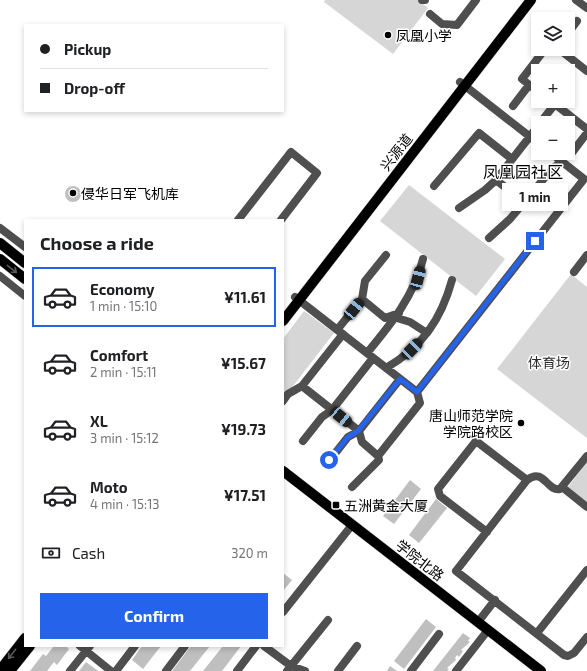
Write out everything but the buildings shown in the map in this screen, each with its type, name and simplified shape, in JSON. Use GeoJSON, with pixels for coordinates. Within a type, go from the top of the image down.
{"type":"FeatureCollection","features":[{"type":"Feature","properties":{"kind":"main road","name":"兴源道"},"geometry":{"type":"LineString","coordinates":[[284,311],[297,298],[462,84],[523,0]]}},
{"type":"Feature","properties":{"kind":"main road","name":"兴源道"},"geometry":{"type":"LineString","coordinates":[[462,84],[531,0]]}},
{"type":"Feature","properties":{"kind":"main road"},"geometry":{"type":"LineString","coordinates":[[0,245],[24,262]]}},
{"type":"Feature","properties":{"kind":"main road"},"geometry":{"type":"LineString","coordinates":[[0,259],[24,278]]}},
{"type":"Feature","properties":{"kind":"main road","name":"兴源道"},"geometry":{"type":"LineString","coordinates":[[284,320],[297,298]]}},
{"type":"Feature","properties":{"kind":"main road","name":"学院北路"},"geometry":{"type":"LineString","coordinates":[[284,472],[541,671]]}},
{"type":"Feature","properties":{"kind":"main road"},"geometry":{"type":"LineString","coordinates":[[0,670],[24,639]]}},
{"type":"Feature","properties":{"kind":"main road"},"geometry":{"type":"LineString","coordinates":[[10,671],[29,647]]}},
{"type":"Feature","properties":{"kind":"street"},"geometry":{"type":"LineString","coordinates":[[430,14],[442,24],[457,25],[476,0]]}},
{"type":"Feature","properties":{"kind":"street"},"geometry":{"type":"LineString","coordinates":[[576,0],[587,8]]}},
{"type":"Feature","properties":{"kind":"street"},"geometry":{"type":"LineString","coordinates":[[513,106],[529,85],[522,79],[540,56]]}},
{"type":"Feature","properties":{"kind":"street"},"geometry":{"type":"LineString","coordinates":[[568,56],[587,70]]}},
{"type":"Feature","properties":{"kind":"street"},"geometry":{"type":"LineString","coordinates":[[460,208],[496,180],[530,137],[462,84]]}},
{"type":"Feature","properties":{"kind":"street"},"geometry":{"type":"LineString","coordinates":[[559,108],[587,129]]}},
{"type":"Feature","properties":{"kind":"street"},"geometry":{"type":"LineString","coordinates":[[434,186],[479,133],[512,159]]}},
{"type":"Feature","properties":{"kind":"street"},"geometry":{"type":"LineString","coordinates":[[575,149],[587,133]]}},
{"type":"Feature","properties":{"kind":"street"},"geometry":{"type":"LineString","coordinates":[[239,219],[291,152],[317,173],[282,219]]}},
{"type":"Feature","properties":{"kind":"street"},"geometry":{"type":"LineString","coordinates":[[417,392],[584,178],[562,161],[552,168],[534,191],[523,201],[510,219],[489,238]]}},
{"type":"Feature","properties":{"kind":"street"},"geometry":{"type":"LineString","coordinates":[[496,180],[523,201]]}},
{"type":"Feature","properties":{"kind":"street"},"geometry":{"type":"LineString","coordinates":[[0,228],[24,246]]}},
{"type":"Feature","properties":{"kind":"street"},"geometry":{"type":"LineString","coordinates":[[0,245],[9,235]]}},
{"type":"Feature","properties":{"kind":"street"},"geometry":{"type":"LineString","coordinates":[[284,400],[288,394],[302,386],[340,332],[362,299],[365,282],[386,254]]}},
{"type":"Feature","properties":{"kind":"street"},"geometry":{"type":"LineString","coordinates":[[574,272],[587,255]]}},
{"type":"Feature","properties":{"kind":"street"},"geometry":{"type":"LineString","coordinates":[[303,441],[322,416],[332,410],[398,316],[418,278],[423,260]]}},
{"type":"Feature","properties":{"kind":"street"},"geometry":{"type":"LineString","coordinates":[[0,276],[24,295]]}},
{"type":"Feature","properties":{"kind":"street"},"geometry":{"type":"LineString","coordinates":[[386,368],[404,357],[432,329],[447,299],[452,280]]}},
{"type":"Feature","properties":{"kind":"street"},"geometry":{"type":"LineString","coordinates":[[297,298],[417,392],[420,403],[378,456],[379,460],[352,487]]}},
{"type":"Feature","properties":{"kind":"street"},"geometry":{"type":"LineString","coordinates":[[362,299],[385,318],[398,316],[427,333]]}},
{"type":"Feature","properties":{"kind":"street"},"geometry":{"type":"LineString","coordinates":[[329,460],[348,437],[358,431],[400,379]]}},
{"type":"Feature","properties":{"kind":"street"},"geometry":{"type":"LineString","coordinates":[[302,386],[358,431],[365,447],[378,456]]}},
{"type":"Feature","properties":{"kind":"street"},"geometry":{"type":"LineString","coordinates":[[487,532],[438,493],[438,489],[476,441],[529,479]]}},
{"type":"Feature","properties":{"kind":"street"},"geometry":{"type":"LineString","coordinates":[[587,456],[562,487],[557,490],[540,476],[529,479],[456,570],[568,656],[574,653],[587,637]]}},
{"type":"Feature","properties":{"kind":"street"},"geometry":{"type":"LineString","coordinates":[[562,487],[587,507]]}},
{"type":"Feature","properties":{"kind":"street"},"geometry":{"type":"LineString","coordinates":[[284,611],[352,525]]}},
{"type":"Feature","properties":{"kind":"street"},"geometry":{"type":"LineString","coordinates":[[537,633],[587,570]]}},
{"type":"Feature","properties":{"kind":"street"},"geometry":{"type":"LineString","coordinates":[[478,622],[495,600]]}},
{"type":"Feature","properties":{"kind":"street"},"geometry":{"type":"LineString","coordinates":[[289,669],[328,620]]}},
{"type":"Feature","properties":{"kind":"street"},"geometry":{"type":"LineString","coordinates":[[456,671],[488,630]]}},
{"type":"Feature","properties":{"kind":"street"},"geometry":{"type":"LineString","coordinates":[[411,671],[439,634]]}},
{"type":"Feature","properties":{"kind":"street"},"geometry":{"type":"LineString","coordinates":[[338,671],[357,646]]}},
{"type":"Feature","properties":{"kind":"street"},"geometry":{"type":"LineString","coordinates":[[116,671],[134,647]]}},
{"type":"Feature","properties":{"kind":"street"},"geometry":{"type":"LineString","coordinates":[[166,671],[184,647]]}},
{"type":"Feature","properties":{"kind":"street"},"geometry":{"type":"LineString","coordinates":[[237,671],[255,647]]}},
{"type":"Feature","properties":{"kind":"street"},"geometry":{"type":"LineString","coordinates":[[265,647],[289,669],[305,671]]}},
{"type":"Feature","properties":{"kind":"street"},"geometry":{"type":"LineString","coordinates":[[70,671],[85,648],[111,671]]}},
{"type":"Feature","properties":{"kind":"green space","name":"凤凰小学"},"geometry":{"type":"Polygon","coordinates":[[[325,0],[418,0],[428,8],[393,54],[324,2],[325,0]]]}},
{"type":"Feature","properties":{"kind":"green space"},"geometry":{"type":"Polygon","coordinates":[[[409,185],[505,259],[476,296],[380,221],[409,185]]]}},
{"type":"Feature","properties":{"kind":"green space","name":"体育场"},"geometry":{"type":"Polygon","coordinates":[[[571,274],[587,287],[587,438],[497,369],[571,274]]]}},
{"type":"Feature","properties":{"kind":"green space"},"geometry":{"type":"Polygon","coordinates":[[[304,311],[334,333],[284,398],[284,338],[304,311]]]}},
{"type":"Feature","properties":{"kind":"green space"},"geometry":{"type":"Polygon","coordinates":[[[587,462],[587,502],[568,487],[587,462]]]}},
{"type":"Feature","properties":{"kind":"place","name":"凤凰小学"},"geometry":{"type":"Point","coordinates":[388,35]}},
{"type":"Feature","properties":{"kind":"place","name":"侵华日军飞机库"},"geometry":{"type":"Point","coordinates":[73,193]}},
{"type":"Feature","properties":{"kind":"place","name":"唐山师范学院 学院路校区"},"geometry":{"type":"Point","coordinates":[521,423]}},
{"type":"Feature","properties":{"kind":"place","name":"五洲黄金大厦"},"geometry":{"type":"Point","coordinates":[336,505]}},
{"type":"Feature","properties":{"kind":"district","name":"凤凰园社区"},"geometry":{"type":"Point","coordinates":[523,171]}},
{"type":"Feature","properties":{"kind":"route"},"geometry":{"type":"LineString","coordinates":[[329,460],[348,437],[358,431],[400,379],[417,392],[535,241]]}}]}
